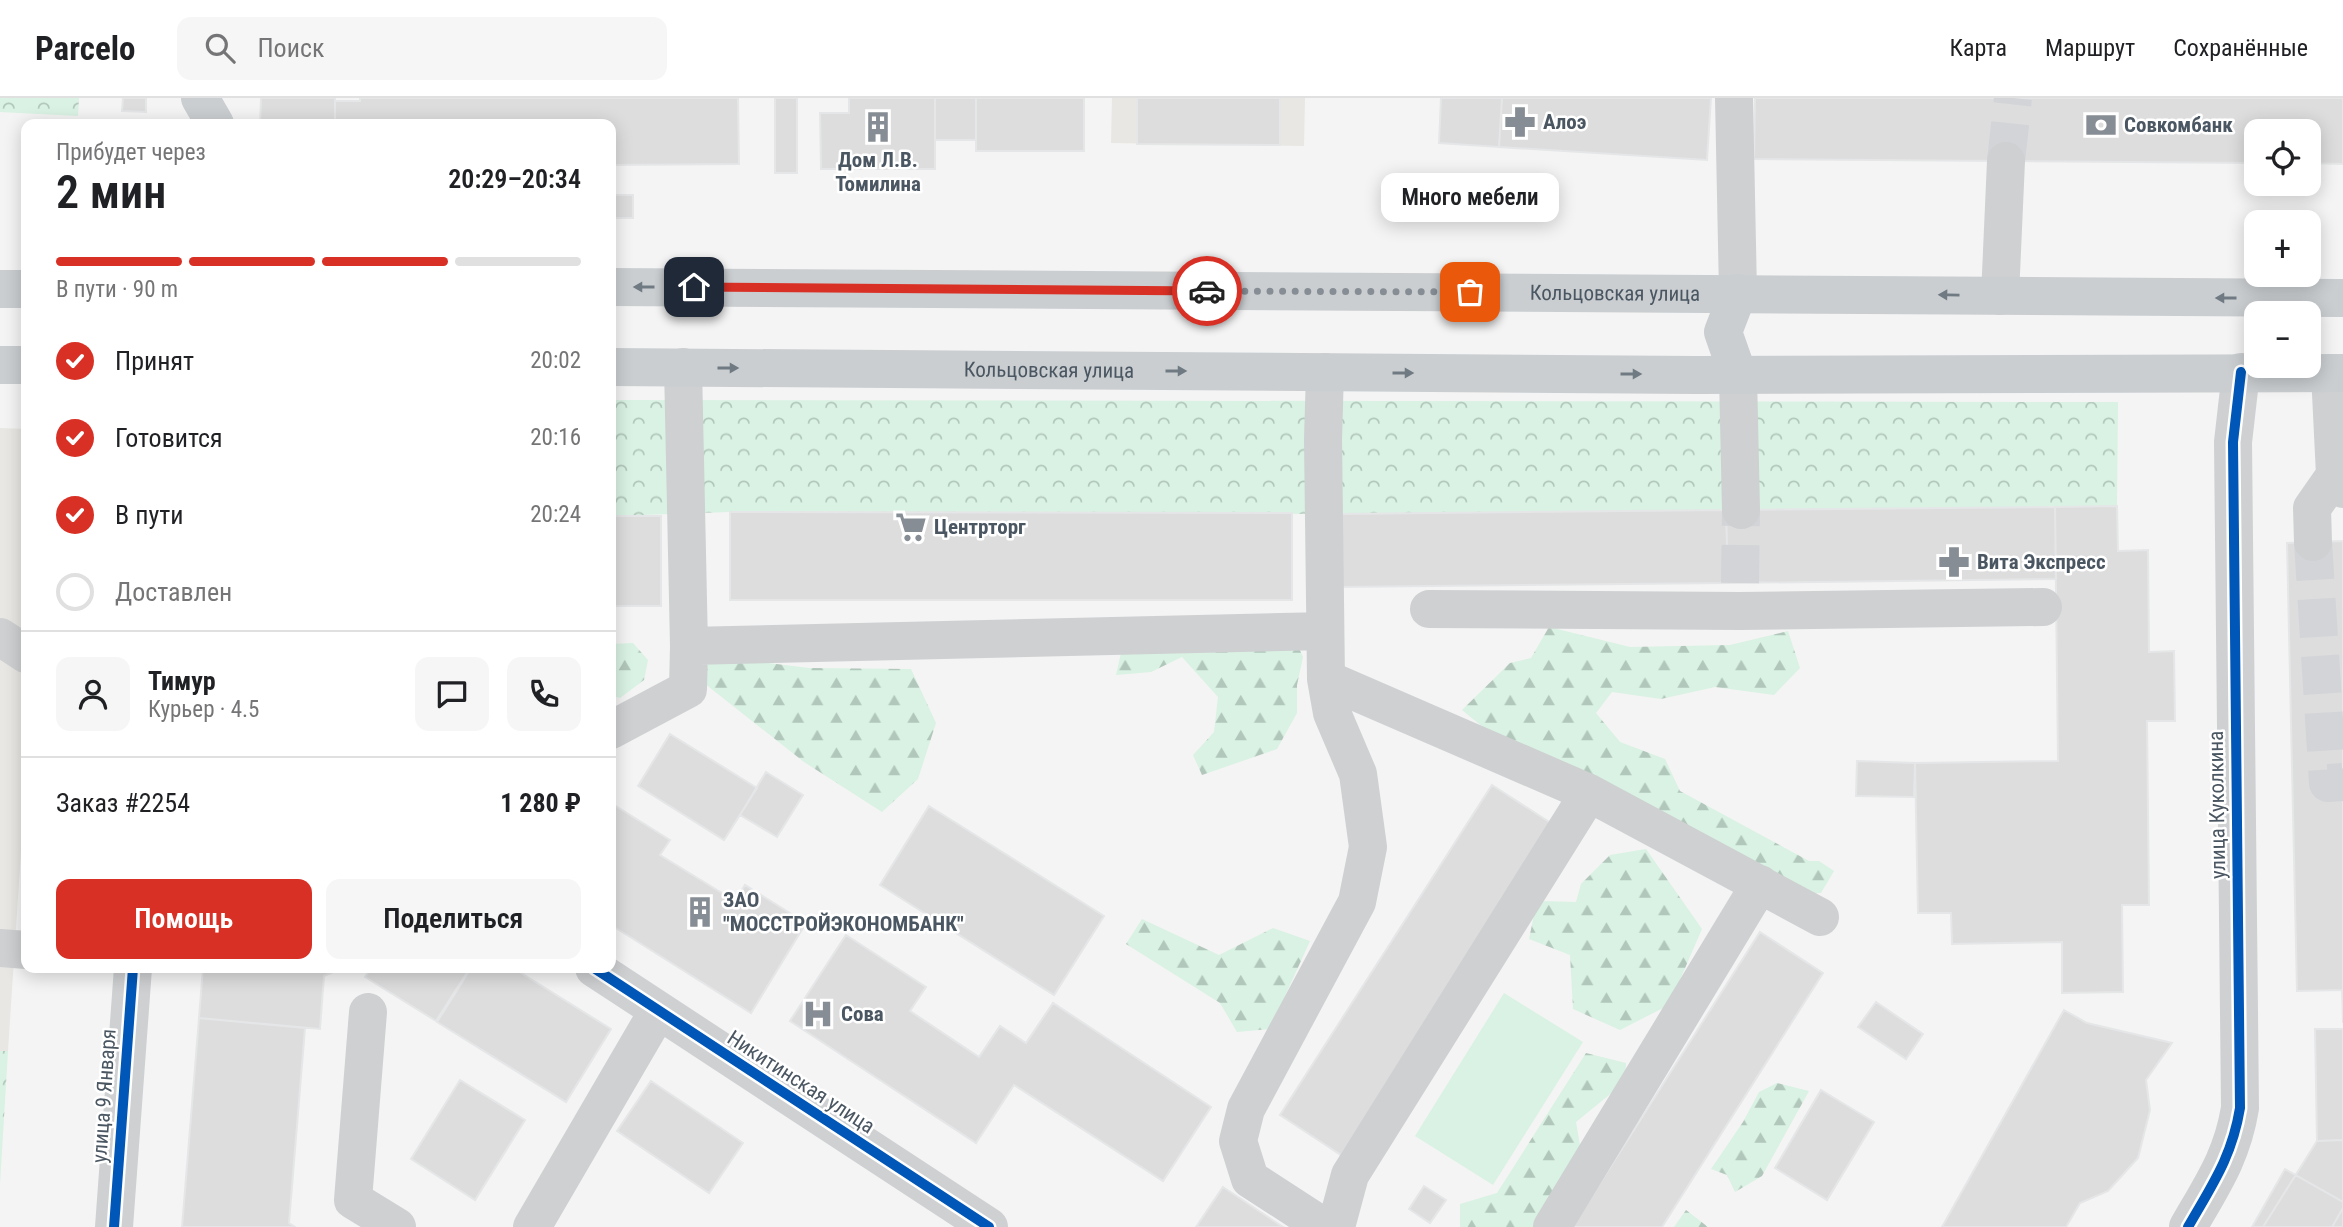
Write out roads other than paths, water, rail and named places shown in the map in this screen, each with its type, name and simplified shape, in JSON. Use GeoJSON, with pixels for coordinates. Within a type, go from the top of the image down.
{"type":"FeatureCollection","features":[{"type":"Feature","properties":{"kind":"main road"},"geometry":{"type":"LineString","coordinates":[[189,119],[190,98]]}},
{"type":"Feature","properties":{"kind":"main road"},"geometry":{"type":"LineString","coordinates":[[200,98],[212,119]]}},
{"type":"Feature","properties":{"kind":"main road","name":"Кольцовская улица"},"geometry":{"type":"LineString","coordinates":[[616,287],[2343,299]]}},
{"type":"Feature","properties":{"kind":"main road"},"geometry":{"type":"LineString","coordinates":[[0,289],[21,289]]}},
{"type":"Feature","properties":{"kind":"main road","name":"Кольцовская улица"},"geometry":{"type":"LineString","coordinates":[[1738,293],[1723,332],[1738,375]]}},
{"type":"Feature","properties":{"kind":"main road"},"geometry":{"type":"LineString","coordinates":[[0,365],[21,365]]}},
{"type":"Feature","properties":{"kind":"main road","name":"Кольцовская улица"},"geometry":{"type":"LineString","coordinates":[[616,367],[1738,375],[2337,373]]}},
{"type":"Feature","properties":{"kind":"street"},"geometry":{"type":"LineString","coordinates":[[1734,98],[1738,293]]}},
{"type":"Feature","properties":{"kind":"street"},"geometry":{"type":"LineString","coordinates":[[2000,296],[2006,161]]}},
{"type":"Feature","properties":{"kind":"street"},"geometry":{"type":"LineString","coordinates":[[616,727],[688,689],[683,368]]}},
{"type":"Feature","properties":{"kind":"street"},"geometry":{"type":"LineString","coordinates":[[1324,1227],[1250,1179],[1238,1141],[1246,1108],[1357,902],[1367,847],[1357,774],[1332,713],[1326,679],[1323,439],[1325,372]]}},
{"type":"Feature","properties":{"kind":"street","name":"улица Куколкина"},"geometry":{"type":"LineString","coordinates":[[2188,1227],[2228,1156],[2236,1133],[2240,1108],[2233,442],[2241,372]]}},
{"type":"Feature","properties":{"kind":"street"},"geometry":{"type":"LineString","coordinates":[[2313,542],[2312,508],[2339,468],[2337,373]]}},
{"type":"Feature","properties":{"kind":"street"},"geometry":{"type":"LineString","coordinates":[[1738,375],[1741,510]]}},
{"type":"Feature","properties":{"kind":"street"},"geometry":{"type":"LineString","coordinates":[[1429,609],[1740,597],[2043,607]]}},
{"type":"Feature","properties":{"kind":"street"},"geometry":{"type":"LineString","coordinates":[[689,646],[1325,631]]}},
{"type":"Feature","properties":{"kind":"street"},"geometry":{"type":"LineString","coordinates":[[0,637],[21,651]]}},
{"type":"Feature","properties":{"kind":"street"},"geometry":{"type":"LineString","coordinates":[[1326,679],[1589,793],[1820,917]]}},
{"type":"Feature","properties":{"kind":"street"},"geometry":{"type":"LineString","coordinates":[[1336,1227],[1350,1175],[1589,793]]}},
{"type":"Feature","properties":{"kind":"street"},"geometry":{"type":"LineString","coordinates":[[1552,1227],[1760,884]]}},
{"type":"Feature","properties":{"kind":"street"},"geometry":{"type":"LineString","coordinates":[[0,948],[21,950]]}},
{"type":"Feature","properties":{"kind":"street","name":"улица 9 Января"},"geometry":{"type":"LineString","coordinates":[[114,1227],[133,973]]}},
{"type":"Feature","properties":{"kind":"street","name":"Никитинская улица"},"geometry":{"type":"LineString","coordinates":[[601,973],[989,1227]]}},
{"type":"Feature","properties":{"kind":"street"},"geometry":{"type":"LineString","coordinates":[[532,1227],[658,1011]]}},
{"type":"Feature","properties":{"kind":"street"},"geometry":{"type":"LineString","coordinates":[[368,1012],[354,1200],[397,1227]]}},
{"type":"Feature","properties":{"kind":"tunnel"},"geometry":{"type":"LineString","coordinates":[[2006,161],[2013,98]]}},
{"type":"Feature","properties":{"kind":"tunnel"},"geometry":{"type":"LineString","coordinates":[[1740,583],[1741,510]]}},
{"type":"Feature","properties":{"kind":"tunnel"},"geometry":{"type":"LineString","coordinates":[[2313,542],[2328,783],[2343,782]]}},
{"type":"Feature","properties":{"kind":"place","name":"Алоэ"},"geometry":{"type":"Point","coordinates":[1520,122]}},
{"type":"Feature","properties":{"kind":"place","name":"Совкомбанк"},"geometry":{"type":"Point","coordinates":[2101,125]}},
{"type":"Feature","properties":{"kind":"place","name":"Дом Л.В. Томилина"},"geometry":{"type":"Point","coordinates":[878,127]}},
{"type":"Feature","properties":{"kind":"place","name":"Много мебели"},"geometry":{"type":"Point","coordinates":[1470,292]}},
{"type":"Feature","properties":{"kind":"place","name":"Центрторг"},"geometry":{"type":"Point","coordinates":[911,527]}},
{"type":"Feature","properties":{"kind":"place","name":"Вита Экспресс"},"geometry":{"type":"Point","coordinates":[1954,562]}},
{"type":"Feature","properties":{"kind":"place","name":"ЗАО \"МОССТРОЙЭКОНОМБАНК\""},"geometry":{"type":"Point","coordinates":[700,912]}},
{"type":"Feature","properties":{"kind":"place","name":"Сова"},"geometry":{"type":"Point","coordinates":[818,1014]}}]}
